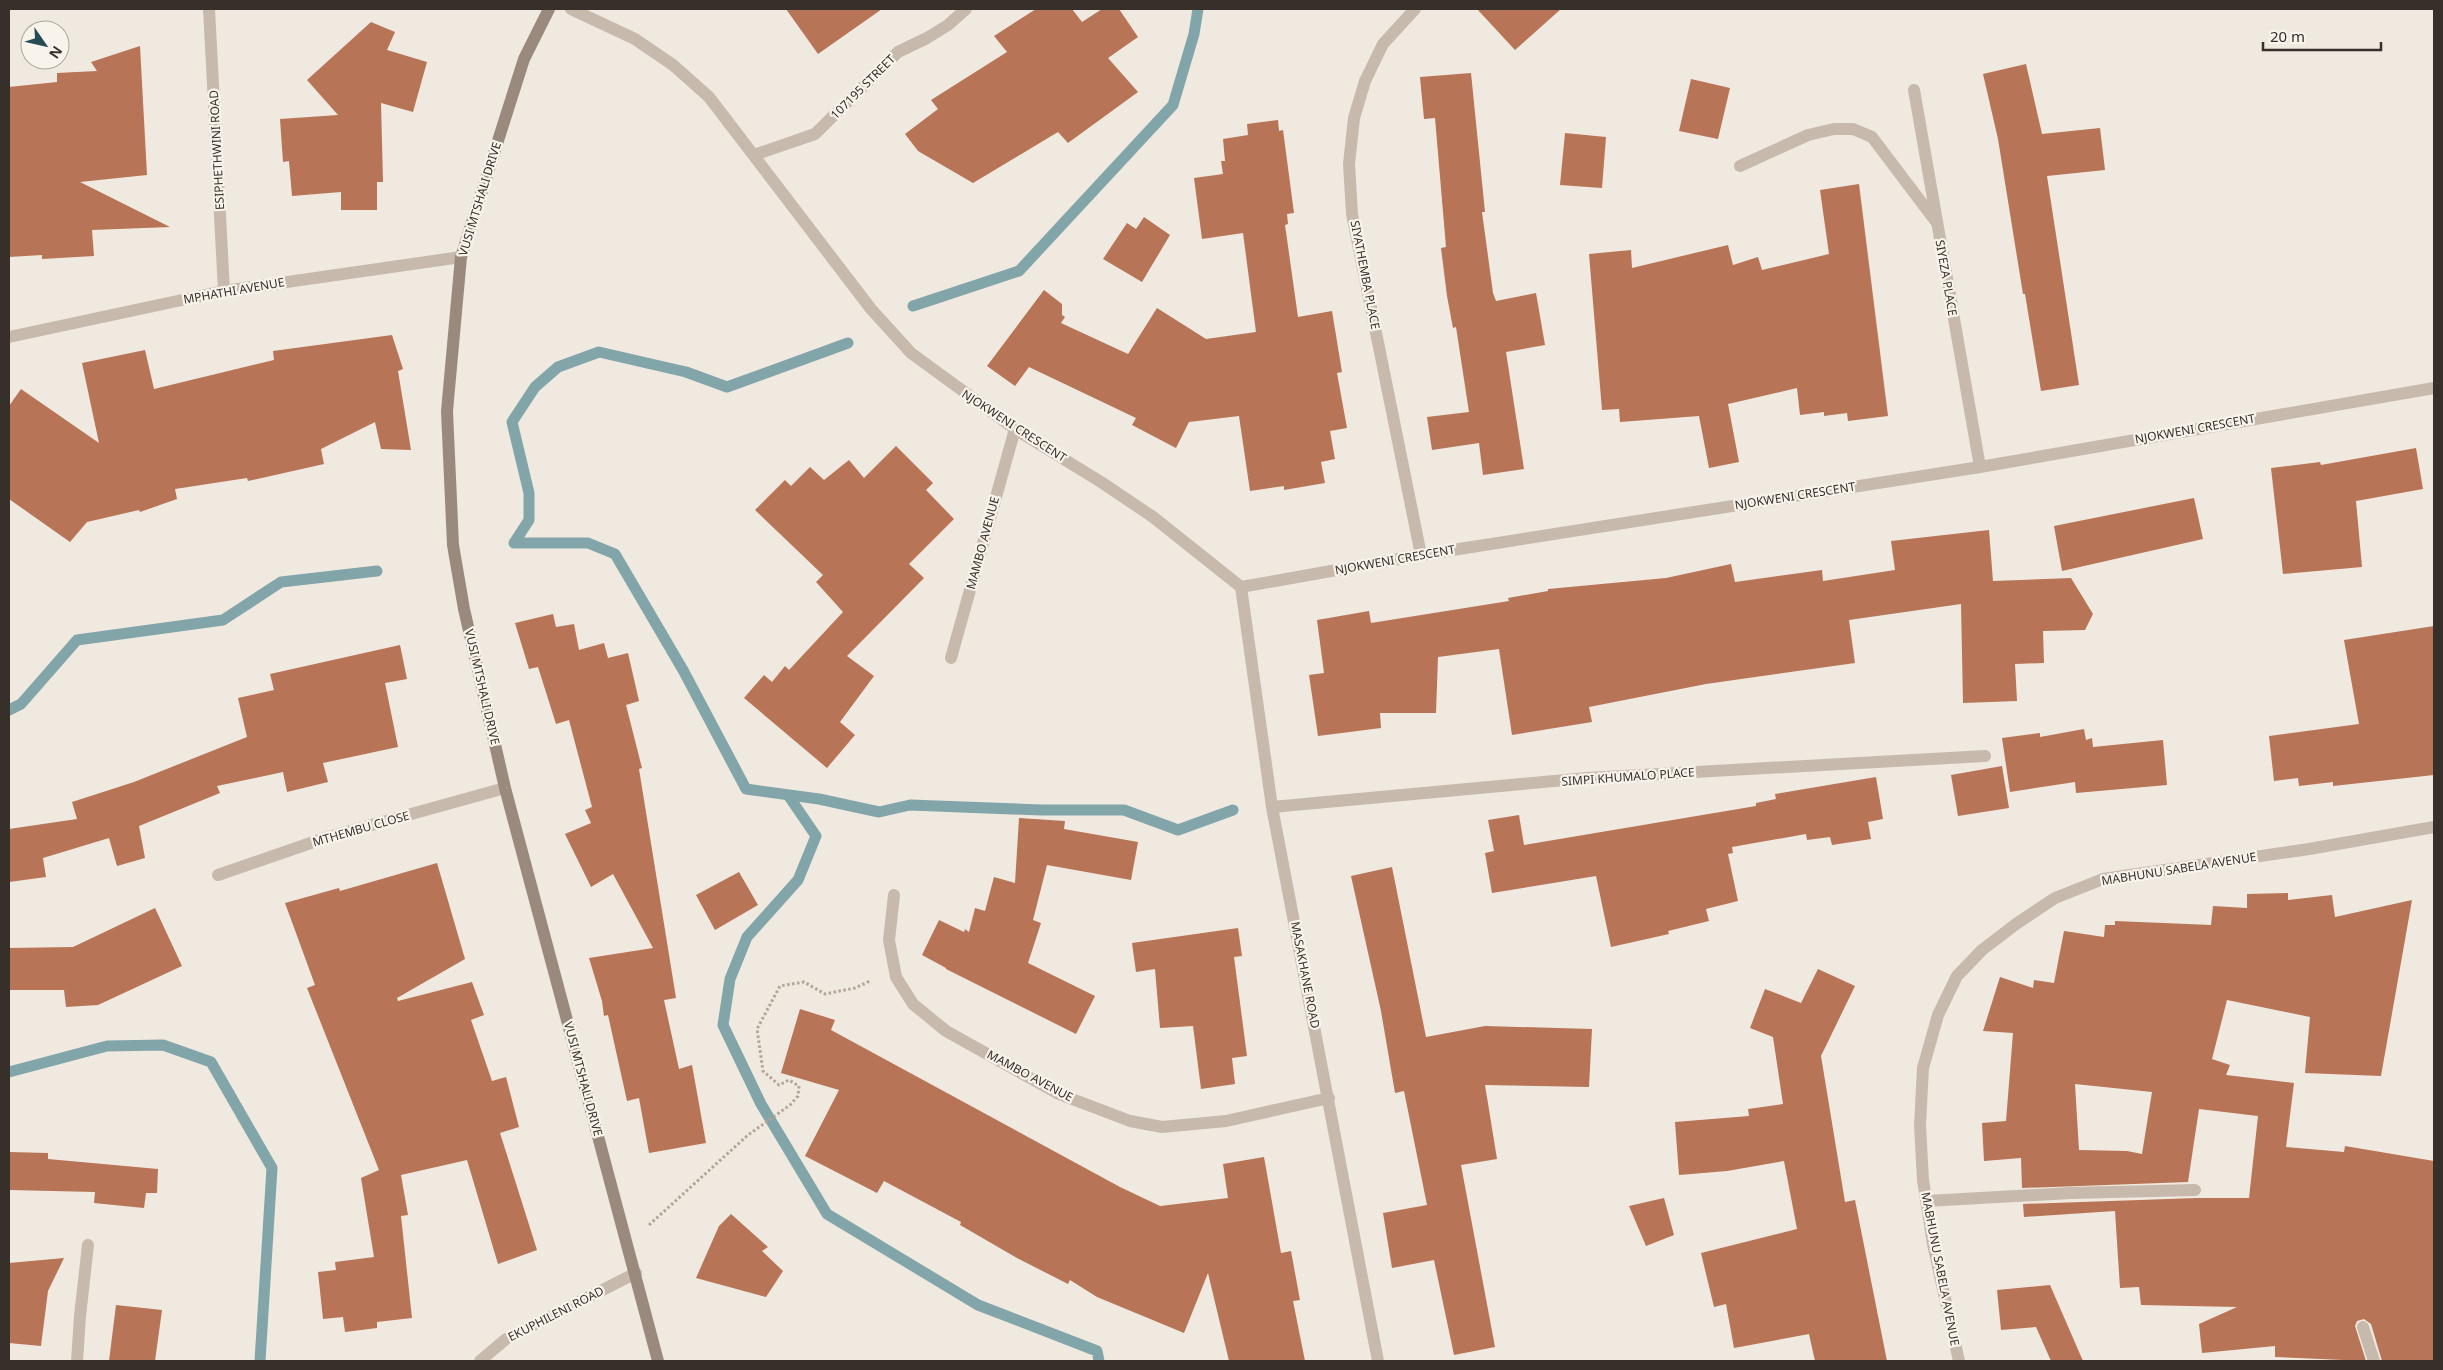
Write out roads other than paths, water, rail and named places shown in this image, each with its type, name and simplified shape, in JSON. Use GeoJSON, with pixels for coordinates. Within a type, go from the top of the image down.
{"type":"FeatureCollection","features":[{"type":"Feature","properties":{"kind":"street","name":"ESIPHETHWINI ROAD"},"geometry":{"type":"LineString","coordinates":[[209,9],[224,290]]}},
{"type":"Feature","properties":{"kind":"street","name":"VUSI MTSHALI DRIVE"},"geometry":{"type":"LineString","coordinates":[[549,9],[524,59],[461,256],[446,411],[453,545],[464,609],[505,788],[658,1361]]}},
{"type":"Feature","properties":{"kind":"street","name":"NJOKWENI CRESCENT"},"geometry":{"type":"LineString","coordinates":[[571,9],[635,39],[674,65],[709,97],[871,309],[910,353],[1014,429],[1101,482],[1152,517],[1241,587],[1421,555],[1980,467],[2434,388]]}},
{"type":"Feature","properties":{"kind":"street","name":"107195 STREET"},"geometry":{"type":"LineString","coordinates":[[754,155],[815,134],[898,52],[927,38],[966,9]]}},
{"type":"Feature","properties":{"kind":"street","name":"SIYATHEMBA PLACE"},"geometry":{"type":"LineString","coordinates":[[1415,9],[1383,44],[1364,80],[1354,118],[1349,164],[1352,214],[1421,555]]}},
{"type":"Feature","properties":{"kind":"street","name":"SIYEZA PLACE"},"geometry":{"type":"LineString","coordinates":[[1914,90],[1980,467]]}},
{"type":"Feature","properties":{"kind":"street"},"geometry":{"type":"LineString","coordinates":[[1740,166],[1808,134],[1834,129],[1853,128],[1872,138],[1936,223]]}},
{"type":"Feature","properties":{"kind":"street","name":"MPHATHI AVENUE"},"geometry":{"type":"LineString","coordinates":[[9,338],[224,290],[461,256]]}},
{"type":"Feature","properties":{"kind":"street","name":"MAMBO AVENUE"},"geometry":{"type":"LineString","coordinates":[[952,658],[1014,429]]}},
{"type":"Feature","properties":{"kind":"street","name":"MASAKHANE ROAD"},"geometry":{"type":"LineString","coordinates":[[1241,587],[1272,807],[1378,1361]]}},
{"type":"Feature","properties":{"kind":"street","name":"SIMPI KHUMALO PLACE"},"geometry":{"type":"LineString","coordinates":[[1272,807],[1587,778],[1984,756]]}},
{"type":"Feature","properties":{"kind":"street","name":"MTHEMBU CLOSE"},"geometry":{"type":"LineString","coordinates":[[218,874],[325,838],[505,788]]}},
{"type":"Feature","properties":{"kind":"street","name":"MABHUNU SABELA AVENUE"},"geometry":{"type":"LineString","coordinates":[[1959,1361],[1933,1244],[1926,1201],[1920,1125],[1923,1068],[1938,1015],[1957,976],[1982,950],[2055,898],[2103,879],[2290,852],[2434,827]]}},
{"type":"Feature","properties":{"kind":"street","name":"MAMBO AVENUE"},"geometry":{"type":"LineString","coordinates":[[894,895],[889,940],[896,977],[913,1004],[946,1031],[1059,1094],[1130,1121],[1162,1127],[1226,1121],[1329,1098]]}},
{"type":"Feature","properties":{"kind":"street"},"geometry":{"type":"LineString","coordinates":[[1926,1201],[2071,1192],[2195,1190]]}},
{"type":"Feature","properties":{"kind":"street"},"geometry":{"type":"LineString","coordinates":[[77,1361],[88,1246]]}},
{"type":"Feature","properties":{"kind":"street","name":"EKUPHILENI ROAD"},"geometry":{"type":"LineString","coordinates":[[480,1361],[506,1339],[636,1273]]}},
{"type":"Feature","properties":{"kind":"street"},"geometry":{"type":"LineString","coordinates":[[2363,1326],[2374,1361]]}},
{"type":"Feature","properties":{"kind":"waterway"},"geometry":{"type":"LineString","coordinates":[[913,306],[1019,271],[1173,105],[1194,34],[1198,9]]}},
{"type":"Feature","properties":{"kind":"waterway"},"geometry":{"type":"LineString","coordinates":[[514,543],[529,520],[529,493],[512,422],[535,387],[558,367],[599,352],[686,372],[727,387],[848,343]]}},
{"type":"Feature","properties":{"kind":"waterway"},"geometry":{"type":"LineString","coordinates":[[514,543],[588,543],[615,554],[683,670],[746,789],[819,799],[879,812],[910,805],[1041,810],[1124,810],[1178,830],[1233,810]]}},
{"type":"Feature","properties":{"kind":"waterway"},"geometry":{"type":"LineString","coordinates":[[9,710],[21,704],[77,640],[223,620],[281,582],[377,571]]}},
{"type":"Feature","properties":{"kind":"waterway"},"geometry":{"type":"LineString","coordinates":[[788,795],[816,836],[798,880],[747,937],[730,979],[723,1025],[761,1104],[827,1214],[978,1305],[1097,1351],[1099,1361]]}},
{"type":"Feature","properties":{"kind":"waterway"},"geometry":{"type":"LineString","coordinates":[[9,1072],[107,1046],[163,1045],[211,1062],[272,1168],[260,1361]]}}]}
